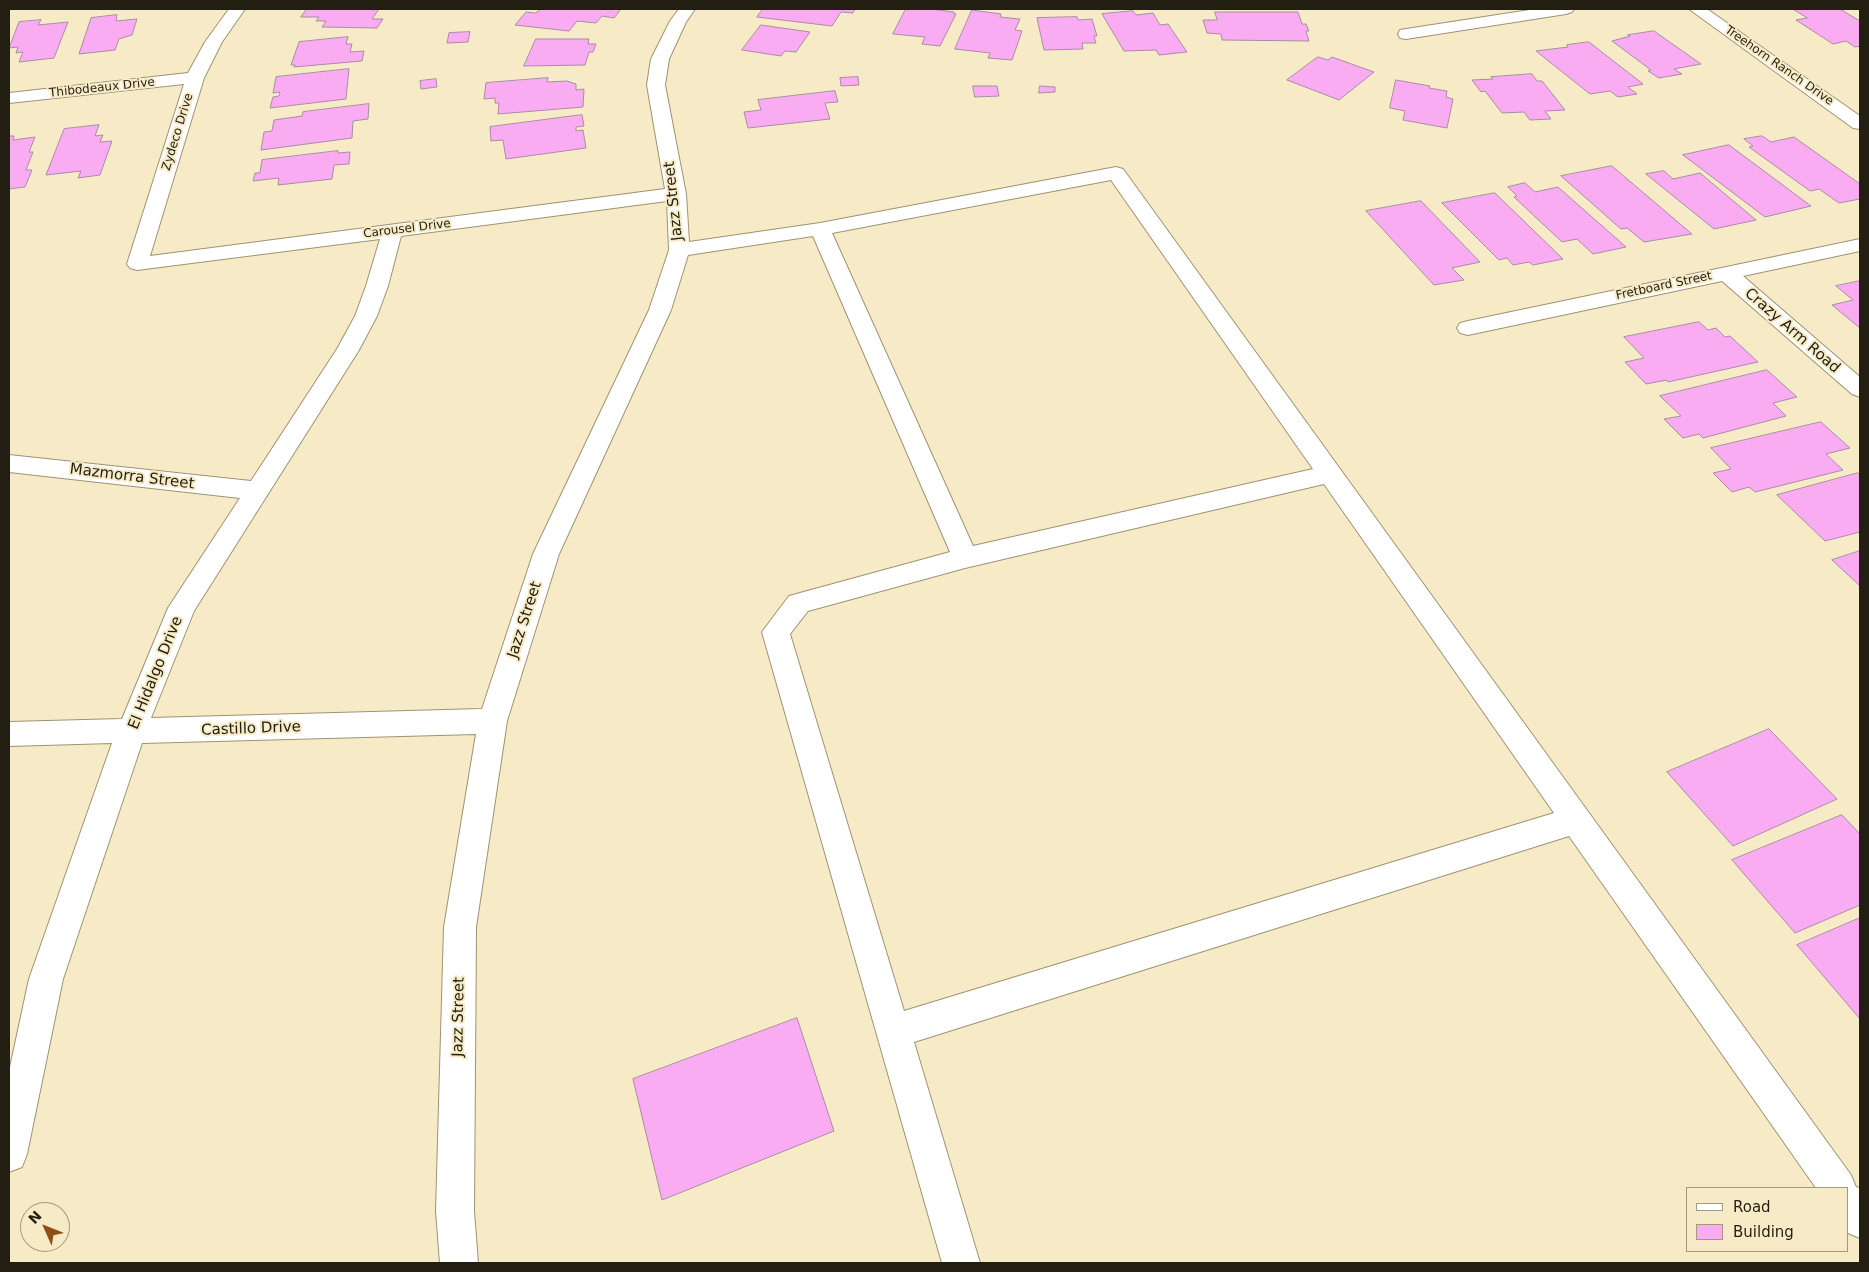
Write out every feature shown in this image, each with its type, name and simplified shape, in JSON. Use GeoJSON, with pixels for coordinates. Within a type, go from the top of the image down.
{"type":"FeatureCollection","features":[{"type":"Feature","properties":{"kind":"street","name":"Zydeco Drive"},"geometry":{"type":"LineString","coordinates":[[137,264],[195,78],[205,55],[223,26],[237,9]]}},
{"type":"Feature","properties":{"kind":"street","name":"Jazz Street"},"geometry":{"type":"LineString","coordinates":[[459,1263],[455,1211],[460,927],[492,721],[546,554],[660,310],[679,250],[676,194],[656,84],[660,59],[678,21],[687,9]]}},
{"type":"Feature","properties":{"kind":"street"},"geometry":{"type":"LineString","coordinates":[[1406,34],[1566,9]]}},
{"type":"Feature","properties":{"kind":"street","name":"Treehorn Ranch Drive"},"geometry":{"type":"LineString","coordinates":[[1697,9],[1860,124]]}},
{"type":"Feature","properties":{"kind":"street","name":"Thibodeaux Drive"},"geometry":{"type":"LineString","coordinates":[[9,98],[195,78]]}},
{"type":"Feature","properties":{"kind":"street"},"geometry":{"type":"LineString","coordinates":[[679,250],[820,229],[1116,173],[1837,1187]]}},
{"type":"Feature","properties":{"kind":"street","name":"Carousel Drive"},"geometry":{"type":"LineString","coordinates":[[137,264],[676,194]]}},
{"type":"Feature","properties":{"kind":"street"},"geometry":{"type":"LineString","coordinates":[[820,229],[966,558]]}},
{"type":"Feature","properties":{"kind":"street","name":"El Hidalgo Drive"},"geometry":{"type":"LineString","coordinates":[[9,1154],[46,979],[132,732],[182,608],[348,350],[366,316],[377,286],[392,231]]}},
{"type":"Feature","properties":{"kind":"street","name":"Fretboard Street"},"geometry":{"type":"LineString","coordinates":[[1468,328],[1725,272],[1860,245]]}},
{"type":"Feature","properties":{"kind":"street","name":"Crazy Arm Road"},"geometry":{"type":"LineString","coordinates":[[1725,272],[1860,389]]}},
{"type":"Feature","properties":{"kind":"street","name":"Mazmorra Street"},"geometry":{"type":"LineString","coordinates":[[9,463],[256,491]]}},
{"type":"Feature","properties":{"kind":"street"},"geometry":{"type":"LineString","coordinates":[[961,1263],[776,632],[799,603],[966,558],[1330,474]]}},
{"type":"Feature","properties":{"kind":"street","name":"Castillo Drive"},"geometry":{"type":"LineString","coordinates":[[9,734],[492,721]]}},
{"type":"Feature","properties":{"kind":"street"},"geometry":{"type":"LineString","coordinates":[[892,1032],[1576,820]]}},
{"type":"Feature","properties":{"kind":"street"},"geometry":{"type":"LineString","coordinates":[[1849,1204],[1860,1220]]}},
{"type":"Feature","properties":{"kind":"building"},"geometry":{"type":"Polygon","coordinates":[[[307,9],[379,9],[372,19],[383,19],[377,28],[322,27],[326,21],[316,21],[319,17],[301,17],[307,9]]]}},
{"type":"Feature","properties":{"kind":"building"},"geometry":{"type":"Polygon","coordinates":[[[542,9],[621,9],[614,18],[602,16],[596,23],[577,21],[569,31],[515,25],[526,12],[535,13],[542,9]]]}},
{"type":"Feature","properties":{"kind":"building"},"geometry":{"type":"Polygon","coordinates":[[[763,9],[855,9],[853,13],[841,12],[832,26],[757,17],[763,9]]]}},
{"type":"Feature","properties":{"kind":"building"},"geometry":{"type":"Polygon","coordinates":[[[906,9],[931,9],[954,12],[956,14],[940,46],[922,44],[925,37],[893,34],[906,9]]]}},
{"type":"Feature","properties":{"kind":"building"},"geometry":{"type":"Polygon","coordinates":[[[1793,9],[1840,9],[1860,21],[1860,46],[1855,47],[1846,41],[1833,44],[1796,20],[1807,18],[1793,9]]]}},
{"type":"Feature","properties":{"kind":"building"},"geometry":{"type":"Polygon","coordinates":[[[972,10],[1001,14],[1000,17],[1020,19],[1015,30],[1022,31],[1012,60],[988,58],[990,53],[955,49],[972,10]]]}},
{"type":"Feature","properties":{"kind":"building"},"geometry":{"type":"Polygon","coordinates":[[[1133,11],[1136,15],[1153,13],[1160,25],[1168,24],[1187,52],[1159,55],[1156,50],[1124,51],[1102,14],[1133,11]]]}},
{"type":"Feature","properties":{"kind":"building"},"geometry":{"type":"Polygon","coordinates":[[[1215,12],[1298,12],[1302,24],[1306,24],[1309,31],[1306,31],[1309,41],[1222,40],[1221,34],[1207,33],[1203,20],[1217,20],[1215,12]]]}},
{"type":"Feature","properties":{"kind":"building"},"geometry":{"type":"Polygon","coordinates":[[[117,15],[116,21],[137,19],[132,35],[119,39],[115,50],[79,54],[91,18],[117,15]]]}},
{"type":"Feature","properties":{"kind":"building"},"geometry":{"type":"Polygon","coordinates":[[[1077,17],[1078,20],[1092,19],[1097,36],[1094,36],[1096,43],[1082,43],[1083,49],[1044,50],[1037,18],[1077,17]]]}},
{"type":"Feature","properties":{"kind":"building"},"geometry":{"type":"Polygon","coordinates":[[[41,20],[38,25],[68,22],[54,58],[19,62],[23,52],[16,53],[18,47],[9,48],[19,22],[41,20]]]}},
{"type":"Feature","properties":{"kind":"building"},"geometry":{"type":"Polygon","coordinates":[[[761,25],[810,32],[796,52],[785,51],[781,56],[742,50],[761,25]]]}},
{"type":"Feature","properties":{"kind":"building"},"geometry":{"type":"Polygon","coordinates":[[[1654,31],[1701,64],[1674,69],[1682,74],[1659,78],[1612,41],[1630,36],[1628,35],[1654,31]]]}},
{"type":"Feature","properties":{"kind":"building"},"geometry":{"type":"Polygon","coordinates":[[[470,32],[468,42],[447,43],[449,33],[470,32]]]}},
{"type":"Feature","properties":{"kind":"building"},"geometry":{"type":"Polygon","coordinates":[[[348,37],[346,44],[352,44],[350,52],[364,51],[362,61],[294,67],[295,65],[291,65],[299,42],[348,37]]]}},
{"type":"Feature","properties":{"kind":"building"},"geometry":{"type":"Polygon","coordinates":[[[536,39],[589,39],[588,44],[596,44],[593,52],[589,52],[585,65],[524,66],[536,39]]]}},
{"type":"Feature","properties":{"kind":"building"},"geometry":{"type":"Polygon","coordinates":[[[1589,42],[1643,84],[1628,87],[1637,94],[1618,97],[1610,91],[1590,94],[1536,51],[1589,42]]]}},
{"type":"Feature","properties":{"kind":"building"},"geometry":{"type":"Polygon","coordinates":[[[1318,57],[1328,60],[1332,57],[1374,72],[1339,100],[1287,80],[1318,57]]]}},
{"type":"Feature","properties":{"kind":"building"},"geometry":{"type":"Polygon","coordinates":[[[349,69],[346,99],[270,108],[273,97],[279,96],[280,92],[273,93],[276,77],[349,69]]]}},
{"type":"Feature","properties":{"kind":"building"},"geometry":{"type":"Polygon","coordinates":[[[1532,74],[1537,81],[1542,81],[1565,110],[1545,111],[1551,119],[1530,120],[1524,112],[1502,113],[1485,91],[1481,92],[1472,80],[1493,79],[1491,77],[1532,74]]]}},
{"type":"Feature","properties":{"kind":"building"},"geometry":{"type":"Polygon","coordinates":[[[858,77],[859,85],[841,86],[840,78],[858,77]]]}},
{"type":"Feature","properties":{"kind":"building"},"geometry":{"type":"Polygon","coordinates":[[[548,78],[547,82],[567,81],[576,84],[576,90],[584,89],[583,107],[498,114],[499,103],[495,103],[495,98],[484,99],[486,83],[548,78]]]}},
{"type":"Feature","properties":{"kind":"building"},"geometry":{"type":"Polygon","coordinates":[[[436,79],[437,87],[421,89],[420,81],[436,79]]]}},
{"type":"Feature","properties":{"kind":"building"},"geometry":{"type":"Polygon","coordinates":[[[1396,80],[1447,91],[1446,97],[1453,99],[1447,128],[1403,120],[1405,111],[1390,108],[1396,80]]]}},
{"type":"Feature","properties":{"kind":"building"},"geometry":{"type":"Polygon","coordinates":[[[973,86],[997,86],[999,96],[975,97],[973,86]]]}},
{"type":"Feature","properties":{"kind":"building"},"geometry":{"type":"Polygon","coordinates":[[[1040,86],[1055,87],[1055,92],[1039,93],[1040,86]]]}},
{"type":"Feature","properties":{"kind":"building"},"geometry":{"type":"Polygon","coordinates":[[[835,91],[838,102],[825,103],[830,119],[748,128],[744,112],[761,110],[758,100],[835,91]]]}},
{"type":"Feature","properties":{"kind":"building"},"geometry":{"type":"Polygon","coordinates":[[[369,104],[368,119],[353,121],[352,138],[261,150],[264,132],[272,131],[274,120],[302,116],[303,112],[369,104]]]}},
{"type":"Feature","properties":{"kind":"building"},"geometry":{"type":"Polygon","coordinates":[[[582,115],[584,126],[576,127],[576,131],[583,130],[586,148],[506,159],[503,140],[491,141],[490,127],[582,115]]]}},
{"type":"Feature","properties":{"kind":"building"},"geometry":{"type":"Polygon","coordinates":[[[99,125],[95,136],[103,135],[100,142],[112,141],[100,175],[78,178],[81,171],[46,175],[64,129],[99,125]]]}},
{"type":"Feature","properties":{"kind":"building"},"geometry":{"type":"Polygon","coordinates":[[[9,136],[14,136],[13,140],[35,137],[29,152],[33,152],[26,170],[32,170],[25,187],[9,189],[9,136]]]}},
{"type":"Feature","properties":{"kind":"building"},"geometry":{"type":"Polygon","coordinates":[[[1762,136],[1771,142],[1794,137],[1860,184],[1860,199],[1839,203],[1819,189],[1810,191],[1749,147],[1753,146],[1744,139],[1762,136]]]}},
{"type":"Feature","properties":{"kind":"building"},"geometry":{"type":"Polygon","coordinates":[[[1729,145],[1811,206],[1765,217],[1683,155],[1729,145]]]}},
{"type":"Feature","properties":{"kind":"building"},"geometry":{"type":"Polygon","coordinates":[[[338,151],[338,153],[350,152],[349,164],[334,165],[332,179],[278,185],[279,178],[253,181],[255,173],[260,173],[262,160],[338,151]]]}},
{"type":"Feature","properties":{"kind":"building"},"geometry":{"type":"Polygon","coordinates":[[[1612,166],[1692,234],[1644,242],[1627,228],[1621,229],[1561,176],[1612,166]]]}},
{"type":"Feature","properties":{"kind":"building"},"geometry":{"type":"Polygon","coordinates":[[[1664,171],[1673,179],[1700,173],[1756,220],[1714,229],[1646,174],[1664,171]]]}},
{"type":"Feature","properties":{"kind":"building"},"geometry":{"type":"Polygon","coordinates":[[[1525,183],[1535,192],[1558,187],[1626,247],[1593,254],[1577,239],[1562,242],[1514,197],[1517,196],[1508,187],[1525,183]]]}},
{"type":"Feature","properties":{"kind":"building"},"geometry":{"type":"Polygon","coordinates":[[[1495,193],[1563,259],[1533,265],[1529,262],[1513,265],[1507,258],[1499,260],[1442,203],[1495,193]]]}},
{"type":"Feature","properties":{"kind":"building"},"geometry":{"type":"Polygon","coordinates":[[[1421,201],[1480,262],[1452,268],[1464,280],[1434,285],[1366,211],[1421,201]]]}},
{"type":"Feature","properties":{"kind":"building"},"geometry":{"type":"Polygon","coordinates":[[[1860,281],[1860,328],[1832,305],[1853,300],[1836,286],[1860,281]]]}},
{"type":"Feature","properties":{"kind":"building"},"geometry":{"type":"Polygon","coordinates":[[[1699,322],[1708,330],[1716,328],[1725,337],[1730,336],[1758,362],[1668,382],[1667,380],[1646,384],[1625,362],[1644,358],[1624,337],[1699,322]]]}},
{"type":"Feature","properties":{"kind":"building"},"geometry":{"type":"Polygon","coordinates":[[[1767,370],[1797,397],[1773,403],[1786,416],[1703,438],[1699,434],[1683,438],[1664,419],[1681,416],[1660,396],[1767,370]]]}},
{"type":"Feature","properties":{"kind":"building"},"geometry":{"type":"Polygon","coordinates":[[[1821,422],[1850,448],[1826,454],[1843,470],[1755,492],[1749,487],[1732,492],[1713,473],[1731,469],[1711,448],[1821,422]]]}},
{"type":"Feature","properties":{"kind":"building"},"geometry":{"type":"Polygon","coordinates":[[[1858,473],[1860,475],[1860,532],[1825,541],[1777,495],[1858,473]]]}},
{"type":"Feature","properties":{"kind":"building"},"geometry":{"type":"Polygon","coordinates":[[[1860,551],[1860,586],[1832,560],[1860,551]]]}},
{"type":"Feature","properties":{"kind":"building"},"geometry":{"type":"Polygon","coordinates":[[[1769,729],[1837,799],[1733,846],[1667,772],[1769,729]]]}},
{"type":"Feature","properties":{"kind":"building"},"geometry":{"type":"Polygon","coordinates":[[[1842,815],[1860,834],[1860,905],[1795,933],[1732,860],[1842,815]]]}},
{"type":"Feature","properties":{"kind":"building"},"geometry":{"type":"Polygon","coordinates":[[[1860,918],[1860,1019],[1797,945],[1860,918]]]}},
{"type":"Feature","properties":{"kind":"building"},"geometry":{"type":"Polygon","coordinates":[[[797,1018],[834,1131],[662,1200],[633,1079],[797,1018]]]}}]}
